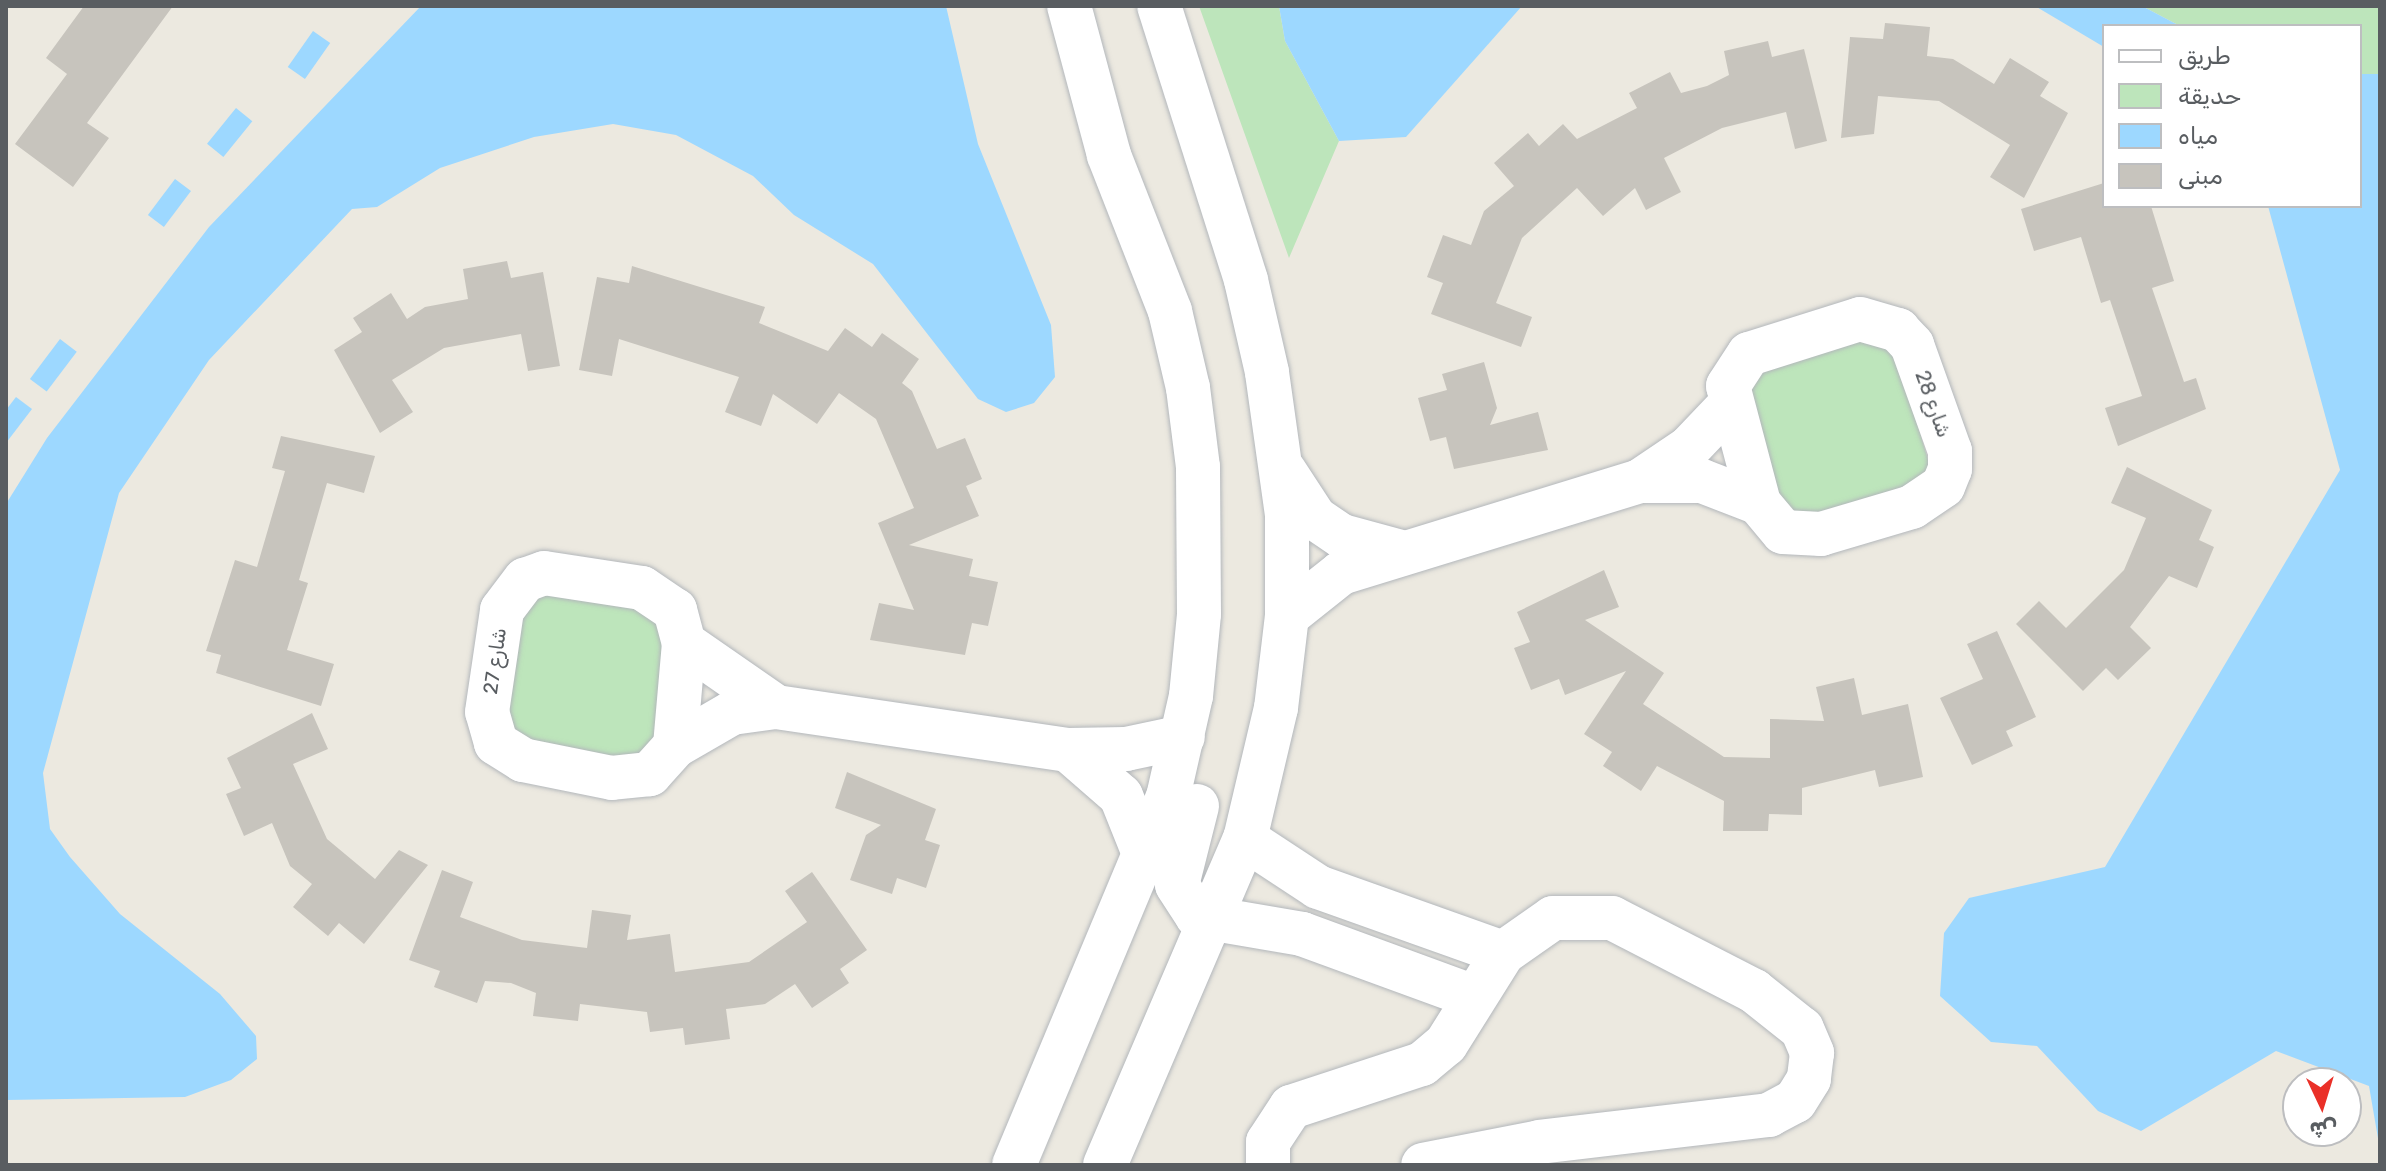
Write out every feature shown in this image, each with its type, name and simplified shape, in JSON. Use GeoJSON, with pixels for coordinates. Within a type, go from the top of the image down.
{"type":"FeatureCollection","features":[{"type":"Feature","properties":{"kind":"street"},"geometry":{"type":"LineString","coordinates":[[1014,1165],[1147,861],[1187,716],[1199,546],[1188,388],[1170,311],[1084,71],[1053,6]]}},
{"type":"Feature","properties":{"kind":"street"},"geometry":{"type":"LineString","coordinates":[[1069,6],[1084,71]]}},
{"type":"Feature","properties":{"kind":"street"},"geometry":{"type":"LineString","coordinates":[[1105,1165],[1215,922],[1245,839],[1276,708],[1287,616],[1282,466],[1246,280],[1159,6]]}},
{"type":"Feature","properties":{"kind":"street","name":"شارع 28"},"geometry":{"type":"LineString","coordinates":[[1860,319],[1880,321],[1912,345],[1950,451],[1943,486],[1929,500],[1821,534],[1783,532],[1759,503],[1730,405],[1728,386],[1749,354],[1860,319]]}},
{"type":"Feature","properties":{"kind":"street","name":"شارع 28"},"geometry":{"type":"LineString","coordinates":[[1640,481],[1689,448],[1730,405]]}},
{"type":"Feature","properties":{"kind":"street","name":"شارع 28"},"geometry":{"type":"LineString","coordinates":[[1282,466],[1315,518],[1371,548],[1401,552]]}},
{"type":"Feature","properties":{"kind":"street","name":"شارع 28"},"geometry":{"type":"LineString","coordinates":[[1287,616],[1341,573],[1401,552],[1640,481],[1702,481],[1759,503]]}},
{"type":"Feature","properties":{"kind":"street","name":"شارع 27"},"geometry":{"type":"LineString","coordinates":[[675,746],[684,643],[675,610],[660,596],[544,573],[525,580],[502,610],[487,712],[488,728],[507,754],[612,778],[650,774],[675,746],[732,713],[776,707],[1068,750],[1126,749],[1187,716]]}},
{"type":"Feature","properties":{"kind":"street","name":"شارع 27"},"geometry":{"type":"LineString","coordinates":[[684,643],[776,707]]}},
{"type":"Feature","properties":{"kind":"street"},"geometry":{"type":"LineString","coordinates":[[1187,716],[1205,764],[1177,885],[1184,903],[1215,922],[1302,934],[1474,997]]}},
{"type":"Feature","properties":{"kind":"street"},"geometry":{"type":"LineString","coordinates":[[1068,750],[1121,796],[1147,861]]}},
{"type":"Feature","properties":{"kind":"street"},"geometry":{"type":"LineString","coordinates":[[1245,839],[1318,887],[1503,953]]}},
{"type":"Feature","properties":{"kind":"street"},"geometry":{"type":"LineString","coordinates":[[1268,1165],[1268,1142],[1291,1107],[1422,1064],[1446,1044],[1503,953],[1553,918],[1612,918],[1784,1011],[1812,1053],[1809,1079],[1795,1101],[1743,1121],[1540,1142],[1423,1165]]}},
{"type":"Feature","properties":{"kind":"green space"},"geometry":{"type":"Polygon","coordinates":[[[1199,6],[1279,6],[1285,41],[1339,141],[1289,258],[1199,6]]]}},
{"type":"Feature","properties":{"kind":"green space"},"geometry":{"type":"Polygon","coordinates":[[[2142,6],[2380,6],[2380,74],[2362,74],[2362,24],[2176,24],[2142,6]]]}},
{"type":"Feature","properties":{"kind":"green space"},"geometry":{"type":"Polygon","coordinates":[[[1870,338],[1895,347],[1930,467],[1922,482],[1810,520],[1784,512],[1750,389],[1767,368],[1870,338]]]}},
{"type":"Feature","properties":{"kind":"green space"},"geometry":{"type":"Polygon","coordinates":[[[538,591],[668,613],[654,748],[625,761],[523,744],[503,711],[519,611],[538,591]]]}},
{"type":"Feature","properties":{"kind":"water"},"geometry":{"type":"Polygon","coordinates":[[[421,6],[946,6],[978,144],[1051,325],[1055,377],[1034,403],[1006,412],[978,399],[873,264],[794,215],[753,176],[676,135],[613,124],[534,137],[440,168],[377,207],[352,209],[209,360],[119,493],[43,773],[50,829],[70,857],[120,914],[220,994],[256,1036],[257,1059],[231,1080],[185,1097],[6,1100],[6,504],[47,438],[209,227],[421,6]]]}},
{"type":"Feature","properties":{"kind":"water"},"geometry":{"type":"Polygon","coordinates":[[[1279,6],[1522,6],[1406,137],[1339,141],[1285,41],[1279,6]]]}},
{"type":"Feature","properties":{"kind":"water"},"geometry":{"type":"Polygon","coordinates":[[[2035,6],[2142,6],[2176,24],[2102,24],[2102,46],[2035,6]]]}},
{"type":"Feature","properties":{"kind":"water"},"geometry":{"type":"Polygon","coordinates":[[[313,31],[330,43],[305,79],[288,67],[313,31]]]}},
{"type":"Feature","properties":{"kind":"water"},"geometry":{"type":"Polygon","coordinates":[[[2362,74],[2380,74],[2380,1150],[2369,1086],[2362,1083],[2362,1067],[2319,1067],[2276,1051],[2141,1131],[2098,1111],[2037,1046],[1991,1042],[1940,996],[1944,933],[1969,898],[2105,867],[2340,470],[2269,208],[2362,208],[2362,74]]]}},
{"type":"Feature","properties":{"kind":"water"},"geometry":{"type":"Polygon","coordinates":[[[236,108],[252,121],[223,157],[207,144],[236,108]]]}},
{"type":"Feature","properties":{"kind":"water"},"geometry":{"type":"Polygon","coordinates":[[[175,179],[191,191],[164,227],[148,215],[175,179]]]}},
{"type":"Feature","properties":{"kind":"water"},"geometry":{"type":"Polygon","coordinates":[[[60,339],[77,352],[47,392],[30,379],[60,339]]]}},
{"type":"Feature","properties":{"kind":"water"},"geometry":{"type":"Polygon","coordinates":[[[16,397],[32,409],[6,443],[6,410],[16,397]]]}},
{"type":"Feature","properties":{"kind":"building"},"geometry":{"type":"Polygon","coordinates":[[[84,6],[173,6],[87,123],[109,138],[73,187],[15,144],[67,74],[46,58],[84,6]]]}},
{"type":"Feature","properties":{"kind":"building"},"geometry":{"type":"Polygon","coordinates":[[[1885,23],[1930,27],[1927,56],[1953,59],[1994,84],[2010,58],[2049,82],[2040,96],[2068,113],[2024,198],[1990,177],[2010,145],[1939,101],[1878,96],[1874,134],[1841,138],[1850,37],[1883,39],[1885,23]]]}},
{"type":"Feature","properties":{"kind":"building"},"geometry":{"type":"Polygon","coordinates":[[[1768,41],[1772,57],[1804,49],[1827,141],[1795,149],[1786,112],[1722,128],[1664,158],[1681,192],[1646,210],[1635,188],[1603,216],[1577,188],[1522,238],[1496,303],[1532,317],[1521,347],[1431,314],[1443,283],[1427,277],[1443,235],[1471,245],[1484,211],[1514,186],[1494,163],[1528,133],[1539,146],[1563,124],[1577,139],[1637,108],[1629,93],[1670,72],[1681,93],[1707,86],[1729,75],[1724,51],[1768,41]]]}},
{"type":"Feature","properties":{"kind":"building"},"geometry":{"type":"Polygon","coordinates":[[[2102,184],[2102,208],[2152,208],[2174,281],[2152,288],[2184,382],[2196,378],[2206,409],[2118,446],[2105,408],[2142,396],[2110,300],[2101,303],[2081,237],[2034,251],[2021,209],[2102,184]]]}},
{"type":"Feature","properties":{"kind":"building"},"geometry":{"type":"Polygon","coordinates":[[[507,261],[511,278],[543,272],[560,366],[528,371],[521,334],[444,348],[392,380],[413,412],[380,433],[334,350],[362,332],[353,318],[391,293],[407,319],[425,307],[468,299],[463,269],[507,261]]]}},
{"type":"Feature","properties":{"kind":"building"},"geometry":{"type":"Polygon","coordinates":[[[632,266],[765,307],[759,323],[828,351],[845,328],[872,347],[882,333],[919,359],[902,383],[912,391],[937,449],[965,438],[982,479],[966,486],[979,516],[909,545],[973,559],[969,576],[998,582],[988,626],[972,623],[965,655],[870,640],[879,603],[914,610],[878,523],[914,508],[876,419],[839,393],[817,424],[773,394],[761,426],[725,412],[739,377],[619,339],[612,376],[579,370],[597,277],[629,283],[632,266]]]}},
{"type":"Feature","properties":{"kind":"building"},"geometry":{"type":"Polygon","coordinates":[[[1484,362],[1497,408],[1490,425],[1538,412],[1548,450],[1454,469],[1446,437],[1430,441],[1418,398],[1447,390],[1442,374],[1484,362]]]}},
{"type":"Feature","properties":{"kind":"building"},"geometry":{"type":"Polygon","coordinates":[[[281,436],[375,456],[364,493],[327,483],[299,580],[308,583],[287,650],[334,664],[321,706],[216,673],[221,655],[206,651],[235,560],[257,567],[285,471],[272,468],[281,436]]]}},
{"type":"Feature","properties":{"kind":"building"},"geometry":{"type":"Polygon","coordinates":[[[2127,467],[2212,510],[2199,540],[2214,547],[2197,588],[2169,576],[2130,627],[2151,648],[2118,680],[2106,668],[2083,691],[2016,624],[2039,601],[2066,628],[2124,570],[2146,518],[2111,503],[2127,467]]]}},
{"type":"Feature","properties":{"kind":"building"},"geometry":{"type":"Polygon","coordinates":[[[1604,570],[1619,607],[1585,620],[1664,673],[1643,704],[1724,757],[1770,758],[1770,719],[1824,721],[1816,687],[1854,678],[1862,715],[1908,704],[1923,777],[1879,787],[1875,770],[1802,788],[1802,815],[1769,814],[1768,831],[1723,831],[1724,801],[1657,766],[1641,791],[1603,766],[1612,752],[1584,734],[1626,671],[1565,695],[1559,679],[1531,690],[1514,648],[1530,642],[1517,612],[1604,570]]]}},
{"type":"Feature","properties":{"kind":"building"},"geometry":{"type":"Polygon","coordinates":[[[1997,631],[2036,717],[2006,731],[2013,746],[1972,765],[1940,698],[1983,679],[1967,644],[1997,631]]]}},
{"type":"Feature","properties":{"kind":"building"},"geometry":{"type":"Polygon","coordinates":[[[312,713],[328,749],[293,764],[327,839],[375,879],[399,850],[428,865],[364,944],[339,923],[328,936],[293,907],[312,884],[290,866],[272,823],[244,836],[226,794],[241,788],[227,758],[312,713]]]}},
{"type":"Feature","properties":{"kind":"building"},"geometry":{"type":"Polygon","coordinates":[[[847,772],[936,809],[925,840],[940,845],[926,888],[897,878],[892,894],[850,880],[866,835],[881,825],[835,808],[847,772]]]}},
{"type":"Feature","properties":{"kind":"building"},"geometry":{"type":"Polygon","coordinates":[[[442,870],[473,882],[460,917],[522,940],[587,948],[592,910],[631,915],[627,940],[670,934],[675,972],[749,962],[807,922],[785,891],[812,872],[867,950],[840,969],[849,983],[812,1008],[795,984],[765,1004],[726,1009],[730,1039],[685,1045],[683,1028],[650,1032],[647,1012],[580,1004],[578,1021],[533,1016],[536,993],[511,983],[485,981],[477,1003],[434,987],[440,971],[409,960],[442,870]]]}}]}
